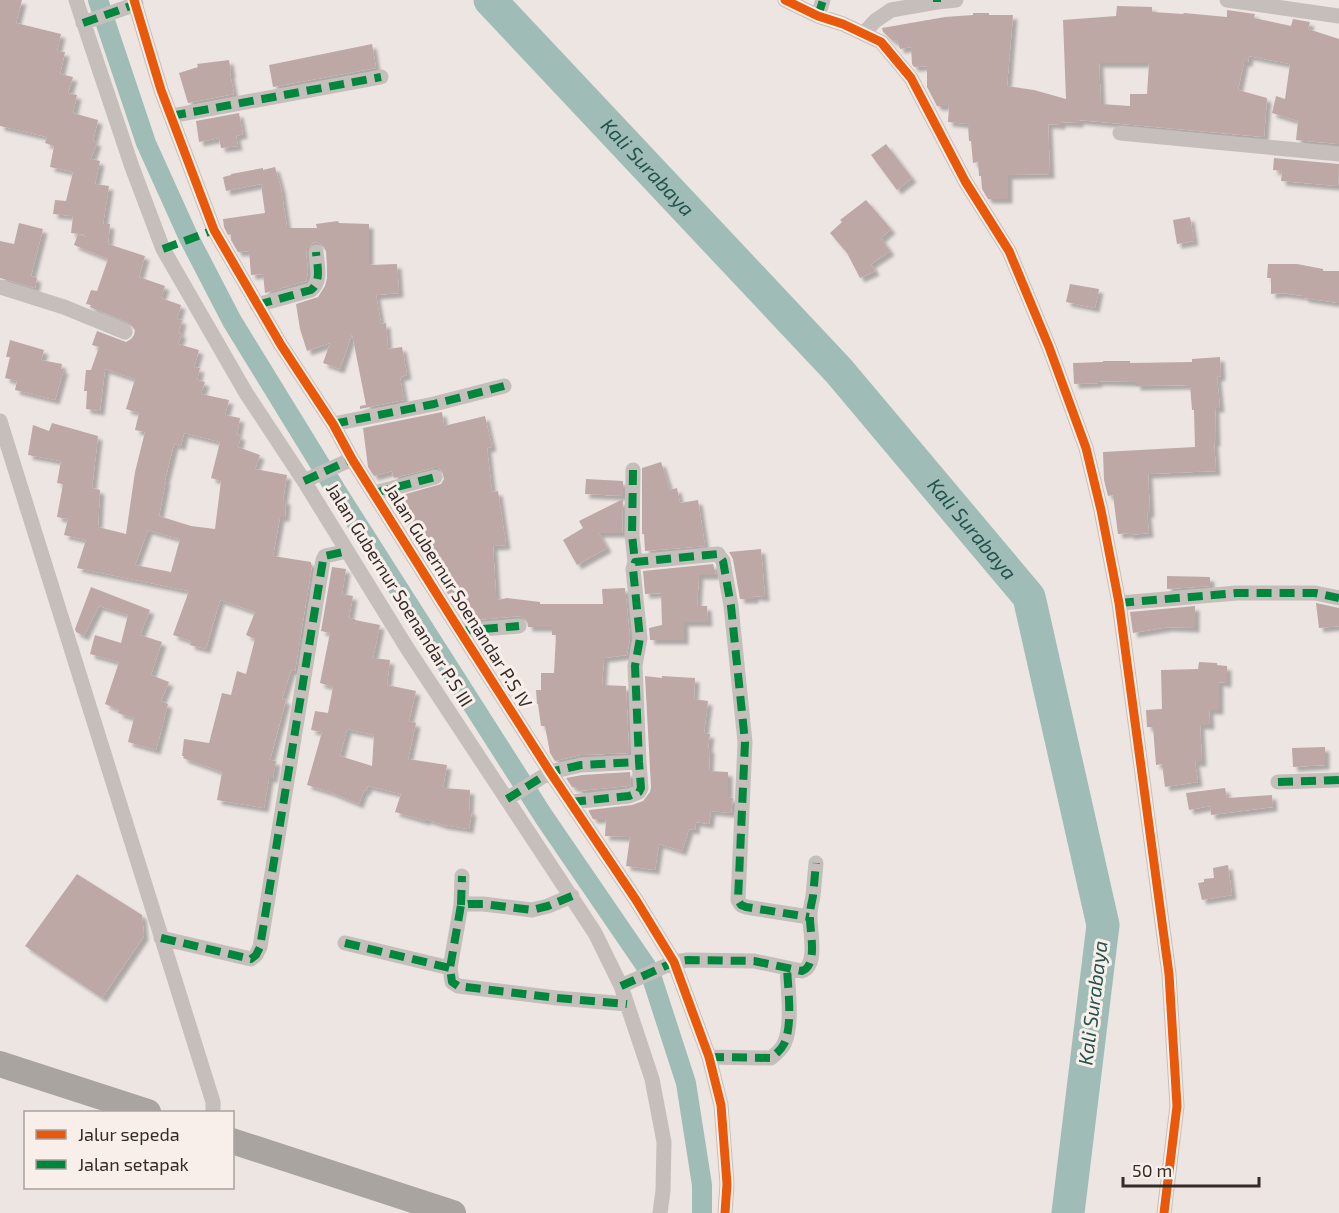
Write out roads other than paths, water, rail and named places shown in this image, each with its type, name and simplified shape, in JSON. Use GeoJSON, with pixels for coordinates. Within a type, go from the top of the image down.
{"type":"FeatureCollection","features":[{"type":"Feature","properties":{"kind":"highway"},"geometry":{"type":"LineString","coordinates":[[0,1064],[142,1111]]}},
{"type":"Feature","properties":{"kind":"highway"},"geometry":{"type":"LineString","coordinates":[[234,1142],[453,1213]]}},
{"type":"Feature","properties":{"kind":"street","name":"Jalan Gubernur Soenandar P.S III"},"geometry":{"type":"LineString","coordinates":[[76,0],[88,21],[132,167],[163,249],[246,393],[309,479],[347,551],[407,648],[510,797],[595,933],[621,986],[652,1078],[664,1142],[660,1213]]}},
{"type":"Feature","properties":{"kind":"street"},"geometry":{"type":"LineString","coordinates":[[785,0],[881,42],[911,78],[965,181],[1009,252],[1049,347],[1086,448],[1119,603],[1169,974],[1177,1106],[1164,1213]]}},
{"type":"Feature","properties":{"kind":"street"},"geometry":{"type":"LineString","coordinates":[[818,16],[823,0]]}},
{"type":"Feature","properties":{"kind":"street"},"geometry":{"type":"LineString","coordinates":[[864,33],[874,21],[891,10],[937,1],[956,0]]}},
{"type":"Feature","properties":{"kind":"street"},"geometry":{"type":"LineString","coordinates":[[1227,0],[1339,16]]}},
{"type":"Feature","properties":{"kind":"street"},"geometry":{"type":"LineString","coordinates":[[88,21],[133,4]]}},
{"type":"Feature","properties":{"kind":"street","name":"Jalan Gubernur Soenandar P.S IV"},"geometry":{"type":"LineString","coordinates":[[133,4],[161,90],[214,230],[281,345],[333,424],[348,462],[374,493],[547,773],[571,802],[636,900],[670,964],[709,1057],[721,1105],[727,1184],[725,1213]]}},
{"type":"Feature","properties":{"kind":"street"},"geometry":{"type":"LineString","coordinates":[[171,116],[381,76]]}},
{"type":"Feature","properties":{"kind":"street"},"geometry":{"type":"LineString","coordinates":[[1120,133],[1339,154]]}},
{"type":"Feature","properties":{"kind":"street"},"geometry":{"type":"LineString","coordinates":[[258,305],[311,290],[316,286],[318,277],[316,252]]}},
{"type":"Feature","properties":{"kind":"street"},"geometry":{"type":"LineString","coordinates":[[0,286],[64,307],[125,333]]}},
{"type":"Feature","properties":{"kind":"street"},"geometry":{"type":"LineString","coordinates":[[333,424],[434,404],[504,386]]}},
{"type":"Feature","properties":{"kind":"street"},"geometry":{"type":"LineString","coordinates":[[0,421],[213,1102],[213,1111]]}},
{"type":"Feature","properties":{"kind":"street"},"geometry":{"type":"LineString","coordinates":[[309,479],[348,462]]}},
{"type":"Feature","properties":{"kind":"street"},"geometry":{"type":"LineString","coordinates":[[571,802],[629,796],[639,792],[642,783],[635,666],[640,638],[633,569],[635,562],[632,534],[633,470]]}},
{"type":"Feature","properties":{"kind":"street"},"geometry":{"type":"LineString","coordinates":[[374,493],[435,477]]}},
{"type":"Feature","properties":{"kind":"street"},"geometry":{"type":"LineString","coordinates":[[162,938],[251,959],[260,947],[322,560],[325,556],[347,551]]}},
{"type":"Feature","properties":{"kind":"street"},"geometry":{"type":"LineString","coordinates":[[635,562],[718,554],[723,561],[731,606],[745,742],[738,900],[746,907],[810,917]]}},
{"type":"Feature","properties":{"kind":"street"},"geometry":{"type":"LineString","coordinates":[[1119,603],[1237,593],[1315,593],[1339,598]]}},
{"type":"Feature","properties":{"kind":"street"},"geometry":{"type":"LineString","coordinates":[[460,631],[519,626]]}},
{"type":"Feature","properties":{"kind":"street"},"geometry":{"type":"LineString","coordinates":[[510,797],[547,773],[581,765],[639,762]]}},
{"type":"Feature","properties":{"kind":"street"},"geometry":{"type":"LineString","coordinates":[[1278,782],[1339,780]]}},
{"type":"Feature","properties":{"kind":"street"},"geometry":{"type":"LineString","coordinates":[[621,986],[670,964],[688,960],[754,961],[802,971],[806,969],[812,949],[810,917],[816,863]]}},
{"type":"Feature","properties":{"kind":"street"},"geometry":{"type":"LineString","coordinates":[[462,876],[450,968],[452,982],[458,986],[627,1004]]}},
{"type":"Feature","properties":{"kind":"street"},"geometry":{"type":"LineString","coordinates":[[460,905],[483,903],[532,910],[572,896]]}},
{"type":"Feature","properties":{"kind":"street"},"geometry":{"type":"LineString","coordinates":[[345,943],[450,968]]}},
{"type":"Feature","properties":{"kind":"street"},"geometry":{"type":"LineString","coordinates":[[709,1057],[771,1058],[778,1052],[784,1045],[789,1028],[788,968]]}},
{"type":"Feature","properties":{"kind":"waterway"},"geometry":{"type":"LineString","coordinates":[[98,0],[146,143],[188,236],[232,321],[337,492],[544,817],[650,972],[686,1083],[702,1185],[702,1213]]}},
{"type":"Feature","properties":{"kind":"waterway","name":"Kali Surabaya"},"geometry":{"type":"LineString","coordinates":[[490,0],[839,371],[1029,597],[1103,925],[1068,1213]]}}]}
